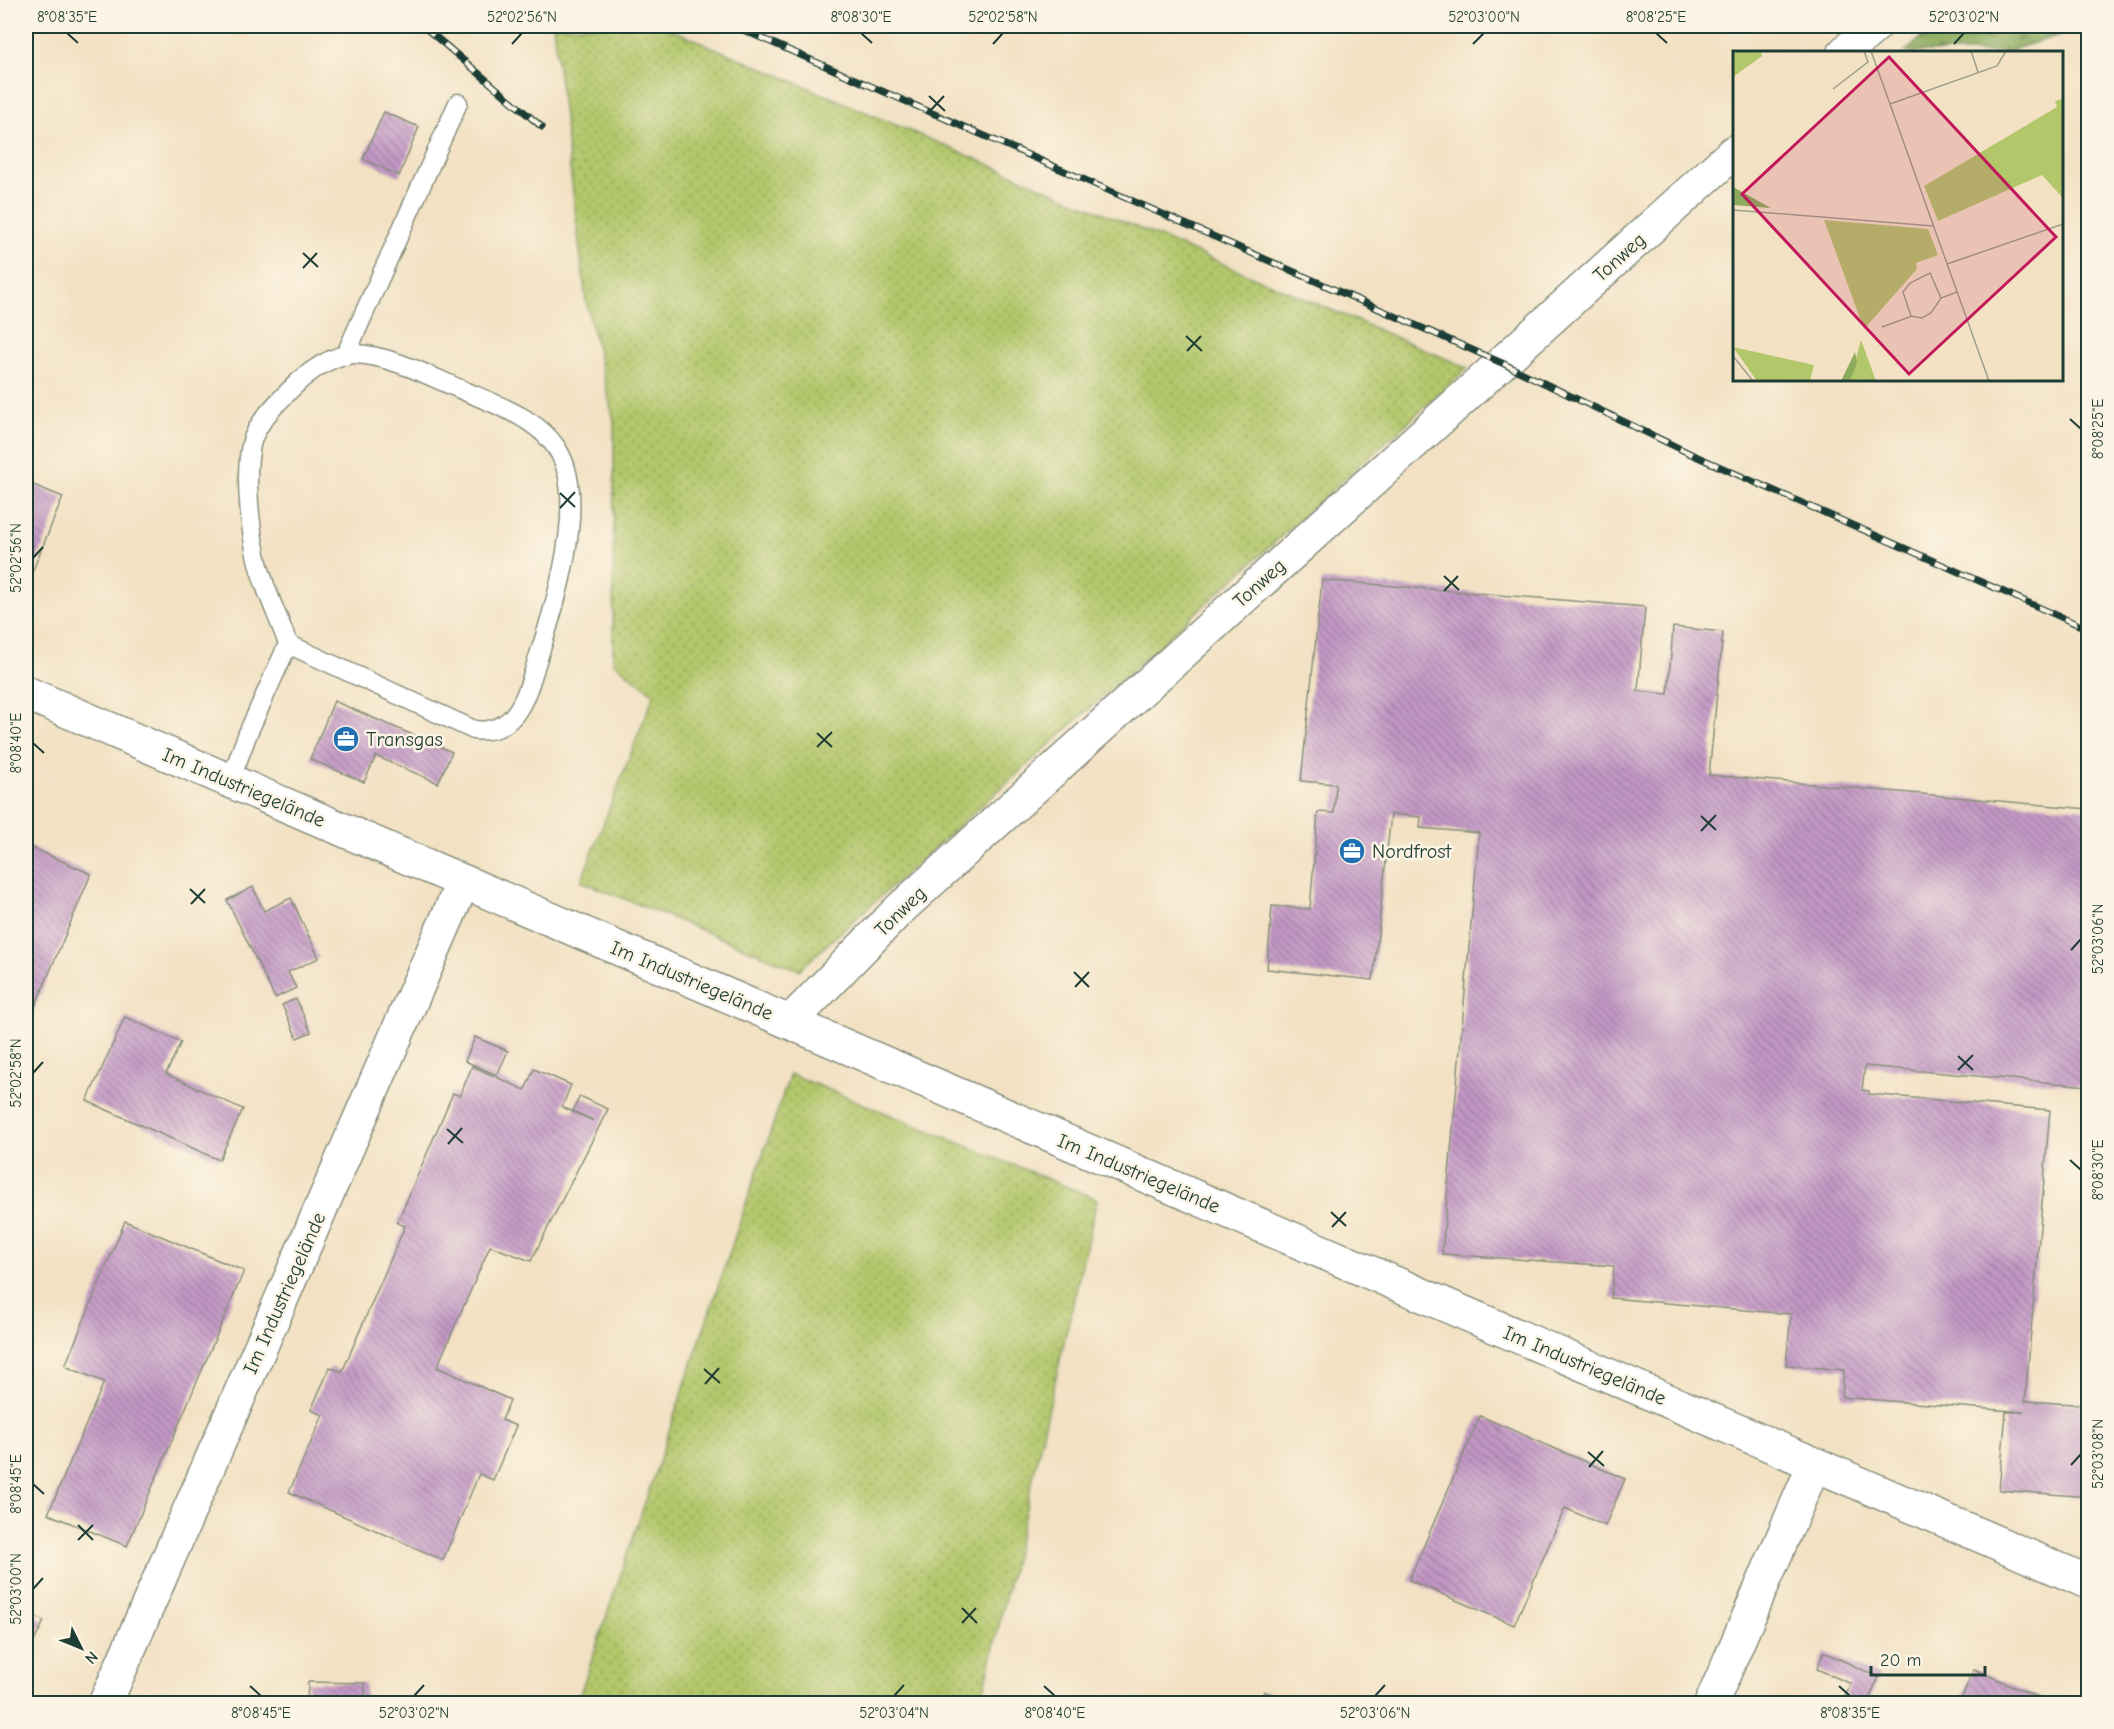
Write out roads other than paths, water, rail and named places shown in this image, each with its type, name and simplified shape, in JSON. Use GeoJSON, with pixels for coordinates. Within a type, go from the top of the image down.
{"type":"FeatureCollection","features":[{"type":"Feature","properties":{"kind":"street"},"geometry":{"type":"LineString","coordinates":[[1846,51],[1875,26]]}},
{"type":"Feature","properties":{"kind":"street","name":"Tonweg"},"geometry":{"type":"LineString","coordinates":[[790,1022],[908,902],[1733,153]]}},
{"type":"Feature","properties":{"kind":"street","name":"Im Industriegelände"},"geometry":{"type":"LineString","coordinates":[[26,693],[2088,1582]]}},
{"type":"Feature","properties":{"kind":"street","name":"Im Industriegelände"},"geometry":{"type":"LineString","coordinates":[[105,1704],[463,882]]}},
{"type":"Feature","properties":{"kind":"street"},"geometry":{"type":"LineString","coordinates":[[1710,1704],[1814,1465]]}},
{"type":"Feature","properties":{"kind":"lane"},"geometry":{"type":"LineString","coordinates":[[345,356],[458,103]]}},
{"type":"Feature","properties":{"kind":"lane"},"geometry":{"type":"LineString","coordinates":[[353,354],[369,356],[423,373],[501,406],[530,422],[550,439],[561,455],[571,504],[562,567],[546,633],[529,685],[510,721],[487,732],[474,730],[288,644],[261,575],[248,493],[252,440],[273,407],[298,382],[326,362],[353,354]]}},
{"type":"Feature","properties":{"kind":"lane"},"geometry":{"type":"LineString","coordinates":[[230,781],[248,733],[288,644]]}},
{"type":"Feature","properties":{"kind":"railway"},"geometry":{"type":"LineString","coordinates":[[423,26],[542,127]]}},
{"type":"Feature","properties":{"kind":"railway"},"geometry":{"type":"LineString","coordinates":[[734,26],[1502,363],[1691,454],[2088,629]]}},
{"type":"Feature","properties":{"kind":"place","name":"Transgas"},"geometry":{"type":"Point","coordinates":[346,739]}},
{"type":"Feature","properties":{"kind":"place","name":"Nordfrost"},"geometry":{"type":"Point","coordinates":[1352,851]}}]}
